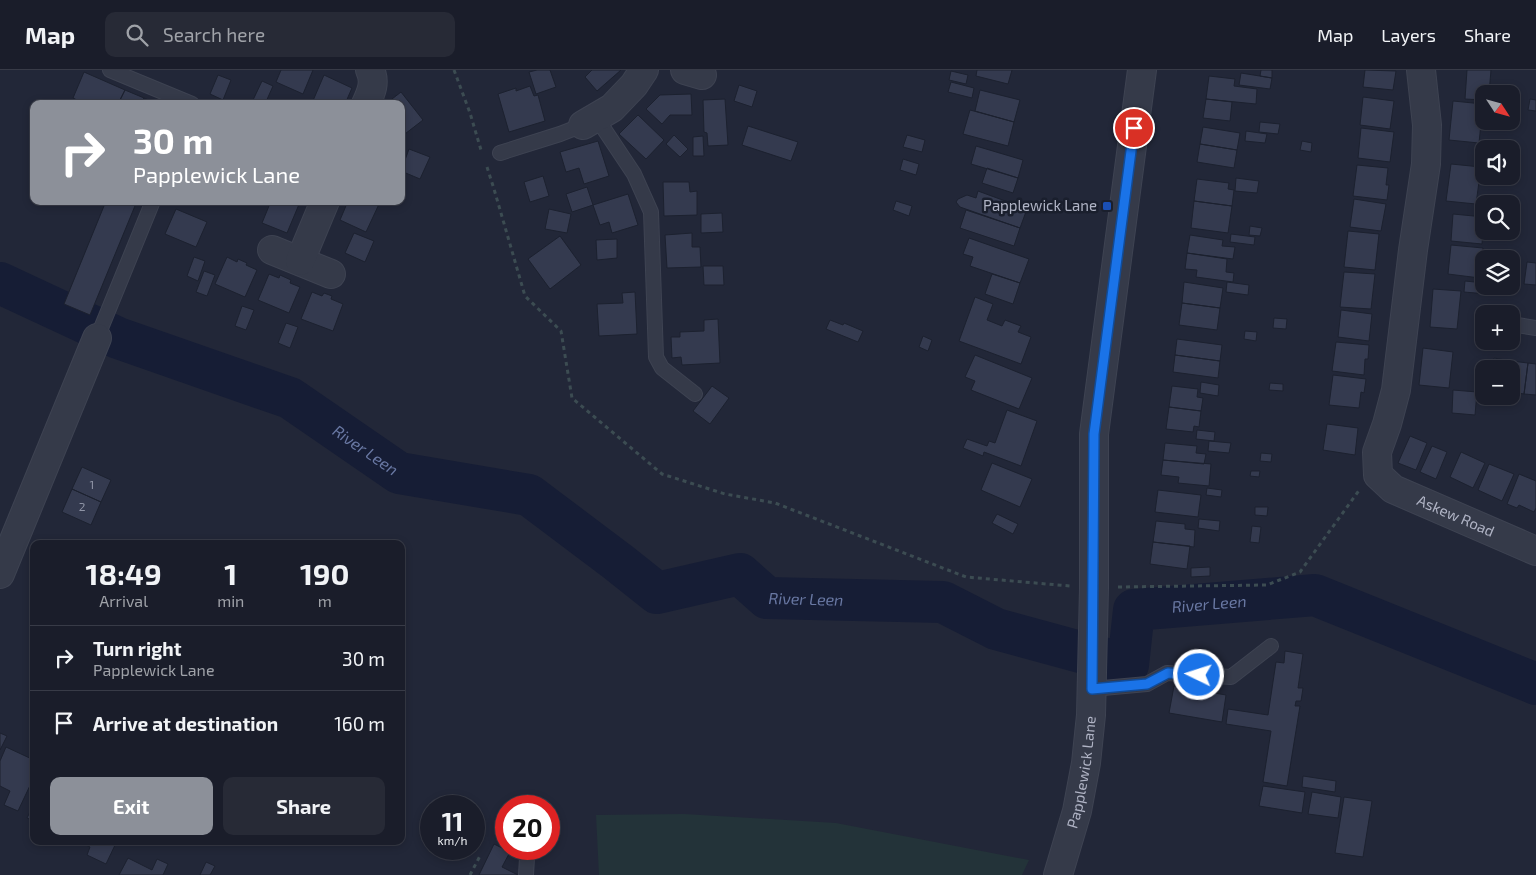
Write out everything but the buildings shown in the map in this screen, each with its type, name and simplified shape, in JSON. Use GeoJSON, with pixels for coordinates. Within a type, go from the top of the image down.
{"type":"FeatureCollection","features":[{"type":"Feature","properties":{"kind":"street"},"geometry":{"type":"LineString","coordinates":[[368,100],[372,89],[373,75],[370,70]]}},
{"type":"Feature","properties":{"kind":"street"},"geometry":{"type":"LineString","coordinates":[[589,121],[612,108],[634,85],[644,70]]}},
{"type":"Feature","properties":{"kind":"street","name":"Papplewick Lane"},"geometry":{"type":"LineString","coordinates":[[1058,875],[1077,811],[1086,762],[1091,715],[1094,588],[1094,434],[1142,70]]}},
{"type":"Feature","properties":{"kind":"street"},"geometry":{"type":"LineString","coordinates":[[1378,475],[1377,452],[1388,424],[1396,390],[1412,258],[1426,164],[1427,125],[1421,70]]}},
{"type":"Feature","properties":{"kind":"street"},"geometry":{"type":"LineString","coordinates":[[300,261],[323,205]]}},
{"type":"Feature","properties":{"kind":"street"},"geometry":{"type":"LineString","coordinates":[[272,250],[332,274]]}},
{"type":"Feature","properties":{"kind":"street"},"geometry":{"type":"LineString","coordinates":[[0,574],[102,326]]}},
{"type":"Feature","properties":{"kind":"street","name":"Askew Road"},"geometry":{"type":"LineString","coordinates":[[1378,475],[1393,489],[1536,551]]}},
{"type":"Feature","properties":{"kind":"lane"},"geometry":{"type":"LineString","coordinates":[[110,70],[182,100]]}},
{"type":"Feature","properties":{"kind":"lane"},"geometry":{"type":"LineString","coordinates":[[500,154],[560,134],[589,121],[634,174],[651,212],[656,357],[662,368],[695,394]]}},
{"type":"Feature","properties":{"kind":"lane"},"geometry":{"type":"LineString","coordinates":[[102,326],[151,205]]}},
{"type":"Feature","properties":{"kind":"lane"},"geometry":{"type":"LineString","coordinates":[[1520,325],[1536,328]]}},
{"type":"Feature","properties":{"kind":"lane"},"geometry":{"type":"LineString","coordinates":[[1092,689],[1147,684],[1168,673],[1231,677],[1271,646]]}},
{"type":"Feature","properties":{"kind":"lane"},"geometry":{"type":"LineString","coordinates":[[526,860],[526,875]]}},
{"type":"Feature","properties":{"kind":"path"},"geometry":{"type":"LineString","coordinates":[[966,577],[1094,588],[1267,585],[1300,572],[1357,491],[1378,475]]}},
{"type":"Feature","properties":{"kind":"path"},"geometry":{"type":"LineString","coordinates":[[470,875],[478,860]]}},
{"type":"Feature","properties":{"kind":"shaded area"},"geometry":{"type":"Polygon","coordinates":[[[684,814],[836,823],[1029,860],[1022,875],[599,875],[596,815],[684,814]]]}},
{"type":"Feature","properties":{"kind":"waterway","name":"River Leen"},"geometry":{"type":"LineString","coordinates":[[0,283],[118,338],[290,398],[399,473],[529,495],[657,593],[740,574],[767,598],[943,602],[996,629],[1128,665],[1134,610],[1315,595],[1536,684]]}},
{"type":"Feature","properties":{"kind":"place","name":"Papplewick Lane"},"geometry":{"type":"Point","coordinates":[1107,206]}},
{"type":"Feature","properties":{"kind":"route"},"geometry":{"type":"LineString","coordinates":[[1134,128],[1094,434],[1092,689],[1147,684],[1168,673],[1199,675]]}}]}
